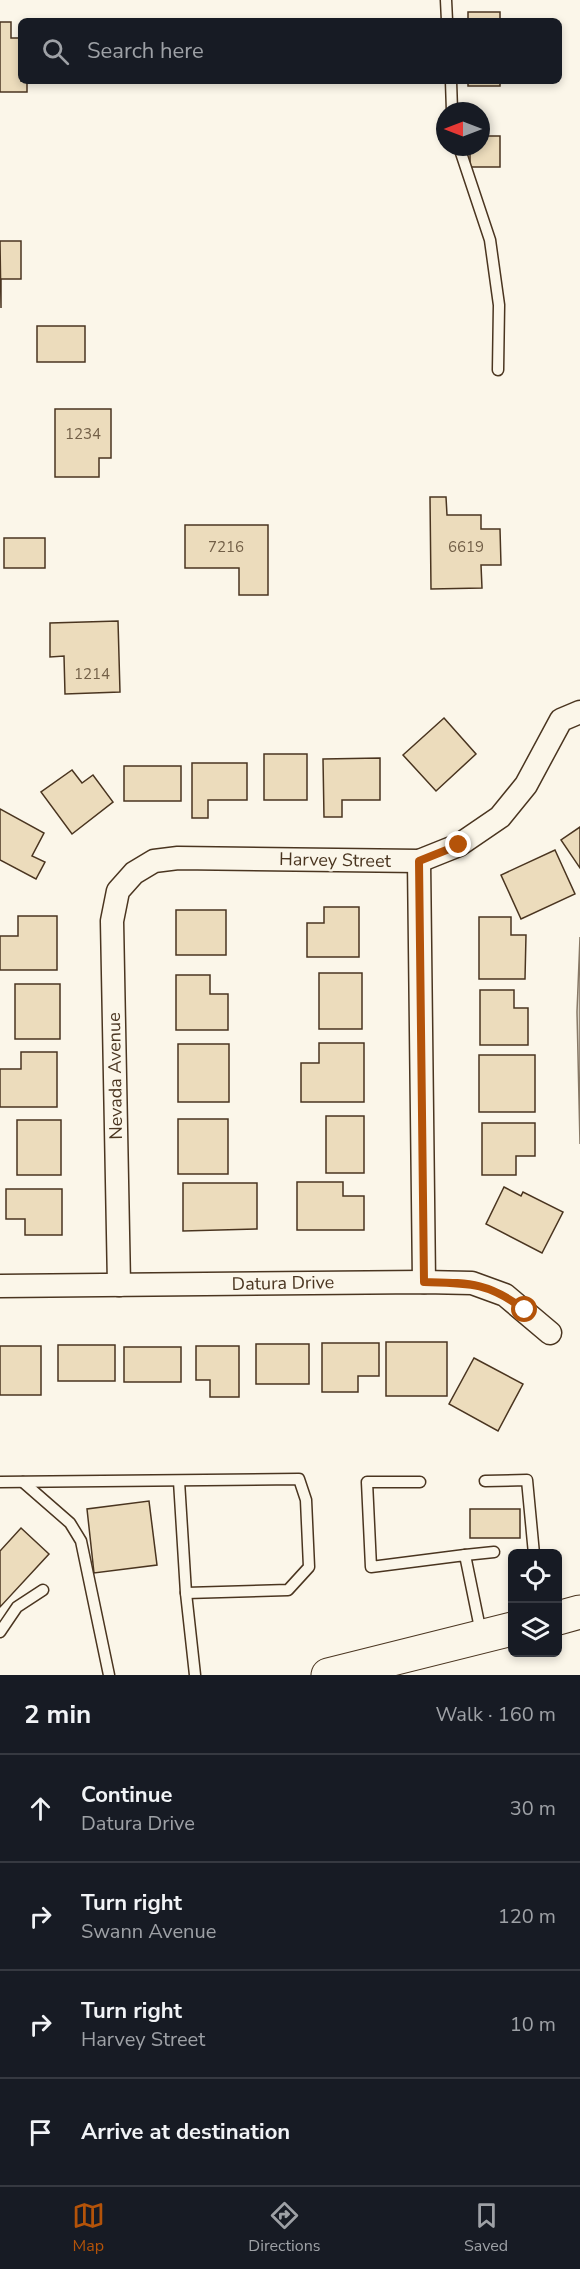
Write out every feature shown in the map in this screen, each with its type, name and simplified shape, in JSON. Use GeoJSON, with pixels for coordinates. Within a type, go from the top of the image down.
{"type":"FeatureCollection","features":[{"type":"Feature","properties":{"kind":"main road"},"geometry":{"type":"LineString","coordinates":[[562,1617],[580,1612]]}},
{"type":"Feature","properties":{"kind":"main road"},"geometry":{"type":"LineString","coordinates":[[341,1673],[497,1633]]}},
{"type":"Feature","properties":{"kind":"street","name":"Harvey Street"},"geometry":{"type":"LineString","coordinates":[[134,873],[154,861],[178,858],[419,861],[459,845],[500,817],[526,785],[561,720],[580,712]]}},
{"type":"Feature","properties":{"kind":"street"},"geometry":{"type":"LineString","coordinates":[[419,861],[424,1282]]}},
{"type":"Feature","properties":{"kind":"street","name":"Nevada Avenue"},"geometry":{"type":"LineString","coordinates":[[119,1286],[112,921],[118,891],[134,873]]}},
{"type":"Feature","properties":{"kind":"street","name":"Datura Drive"},"geometry":{"type":"LineString","coordinates":[[0,1286],[472,1283],[505,1295],[550,1333]]}},
{"type":"Feature","properties":{"kind":"lane"},"geometry":{"type":"LineString","coordinates":[[446,0],[447,18]]}},
{"type":"Feature","properties":{"kind":"lane"},"geometry":{"type":"LineString","coordinates":[[451,84],[452,102]]}},
{"type":"Feature","properties":{"kind":"lane"},"geometry":{"type":"LineString","coordinates":[[462,156],[490,240],[499,305],[498,370]]}},
{"type":"Feature","properties":{"kind":"lane"},"geometry":{"type":"LineString","coordinates":[[0,1482],[299,1479],[306,1500],[309,1567],[288,1590],[186,1593]]}},
{"type":"Feature","properties":{"kind":"lane"},"geometry":{"type":"LineString","coordinates":[[485,1481],[527,1480],[534,1549]]}},
{"type":"Feature","properties":{"kind":"lane"},"geometry":{"type":"LineString","coordinates":[[179,1481],[186,1593],[195,1675]]}},
{"type":"Feature","properties":{"kind":"lane"},"geometry":{"type":"LineString","coordinates":[[23,1482],[70,1523],[81,1541],[109,1675]]}},
{"type":"Feature","properties":{"kind":"lane"},"geometry":{"type":"LineString","coordinates":[[420,1482],[366,1482],[370,1567],[494,1552]]}},
{"type":"Feature","properties":{"kind":"lane"},"geometry":{"type":"LineString","coordinates":[[465,1555],[497,1633]]}},
{"type":"Feature","properties":{"kind":"lane"},"geometry":{"type":"LineString","coordinates":[[0,1632],[17,1606],[43,1590]]}},
{"type":"Feature","properties":{"kind":"shaded area"},"geometry":{"type":"Polygon","coordinates":[[[580,937],[580,1144],[577,1012],[580,937]]]}},
{"type":"Feature","properties":{"kind":"building"},"geometry":{"type":"Polygon","coordinates":[[[468,12],[500,12],[500,18],[468,18],[468,12]]]}},
{"type":"Feature","properties":{"kind":"building"},"geometry":{"type":"Polygon","coordinates":[[[0,22],[11,22],[11,38],[18,38],[18,84],[27,84],[27,92],[0,92],[0,22]]]}},
{"type":"Feature","properties":{"kind":"building"},"geometry":{"type":"Polygon","coordinates":[[[468,84],[500,84],[500,86],[468,86],[468,84]]]}},
{"type":"Feature","properties":{"kind":"building"},"geometry":{"type":"Polygon","coordinates":[[[490,136],[500,136],[500,167],[470,167],[470,156],[490,156],[490,136]]]}},
{"type":"Feature","properties":{"kind":"building"},"geometry":{"type":"Polygon","coordinates":[[[0,241],[21,241],[21,279],[1,279],[1,308],[0,241]]]}},
{"type":"Feature","properties":{"kind":"building"},"geometry":{"type":"Polygon","coordinates":[[[37,326],[85,326],[85,362],[37,362],[37,326]]]}},
{"type":"Feature","properties":{"kind":"building"},"geometry":{"type":"Polygon","coordinates":[[[55,409],[111,409],[111,458],[99,458],[99,477],[55,477],[55,409]]]}},
{"type":"Feature","properties":{"kind":"building"},"geometry":{"type":"Polygon","coordinates":[[[430,497],[446,497],[447,515],[481,515],[481,529],[500,529],[501,565],[481,565],[482,588],[431,589],[430,497]]]}},
{"type":"Feature","properties":{"kind":"building"},"geometry":{"type":"Polygon","coordinates":[[[185,525],[268,525],[268,595],[239,595],[239,568],[185,568],[185,525]]]}},
{"type":"Feature","properties":{"kind":"building"},"geometry":{"type":"Polygon","coordinates":[[[4,538],[45,538],[45,568],[4,568],[4,538]]]}},
{"type":"Feature","properties":{"kind":"building"},"geometry":{"type":"Polygon","coordinates":[[[118,621],[120,692],[65,694],[64,656],[50,657],[50,623],[118,621]]]}},
{"type":"Feature","properties":{"kind":"building"},"geometry":{"type":"Polygon","coordinates":[[[444,718],[476,754],[436,791],[403,755],[444,718]]]}},
{"type":"Feature","properties":{"kind":"building"},"geometry":{"type":"Polygon","coordinates":[[[264,754],[307,754],[307,800],[264,800],[264,754]]]}},
{"type":"Feature","properties":{"kind":"building"},"geometry":{"type":"Polygon","coordinates":[[[380,758],[380,800],[342,800],[342,817],[324,817],[323,759],[380,758]]]}},
{"type":"Feature","properties":{"kind":"building"},"geometry":{"type":"Polygon","coordinates":[[[192,763],[247,763],[247,800],[208,800],[208,818],[192,818],[192,763]]]}},
{"type":"Feature","properties":{"kind":"building"},"geometry":{"type":"Polygon","coordinates":[[[124,766],[181,766],[181,801],[124,801],[124,766]]]}},
{"type":"Feature","properties":{"kind":"building"},"geometry":{"type":"Polygon","coordinates":[[[72,770],[82,783],[93,775],[113,802],[72,834],[41,792],[72,770]]]}},
{"type":"Feature","properties":{"kind":"building"},"geometry":{"type":"Polygon","coordinates":[[[0,809],[44,833],[32,856],[45,862],[36,879],[0,860],[0,809]]]}},
{"type":"Feature","properties":{"kind":"building"},"geometry":{"type":"Polygon","coordinates":[[[580,827],[580,868],[561,840],[580,827]]]}},
{"type":"Feature","properties":{"kind":"building"},"geometry":{"type":"Polygon","coordinates":[[[555,850],[575,894],[521,919],[501,875],[555,850]]]}},
{"type":"Feature","properties":{"kind":"building"},"geometry":{"type":"Polygon","coordinates":[[[324,907],[359,907],[359,957],[307,957],[307,923],[324,923],[324,907]]]}},
{"type":"Feature","properties":{"kind":"building"},"geometry":{"type":"Polygon","coordinates":[[[176,910],[226,910],[226,955],[176,955],[176,910]]]}},
{"type":"Feature","properties":{"kind":"building"},"geometry":{"type":"Polygon","coordinates":[[[18,916],[57,916],[57,970],[0,970],[0,936],[18,936],[18,916]]]}},
{"type":"Feature","properties":{"kind":"building"},"geometry":{"type":"Polygon","coordinates":[[[479,917],[511,917],[511,935],[526,935],[525,979],[479,979],[479,917]]]}},
{"type":"Feature","properties":{"kind":"building"},"geometry":{"type":"Polygon","coordinates":[[[319,973],[362,973],[362,1029],[319,1029],[319,973]]]}},
{"type":"Feature","properties":{"kind":"building"},"geometry":{"type":"Polygon","coordinates":[[[176,975],[210,975],[210,994],[228,994],[228,1030],[176,1030],[176,975]]]}},
{"type":"Feature","properties":{"kind":"building"},"geometry":{"type":"Polygon","coordinates":[[[15,984],[60,984],[60,1039],[15,1039],[15,984]]]}},
{"type":"Feature","properties":{"kind":"building"},"geometry":{"type":"Polygon","coordinates":[[[480,990],[514,990],[514,1008],[528,1008],[528,1045],[480,1045],[480,990]]]}},
{"type":"Feature","properties":{"kind":"building"},"geometry":{"type":"Polygon","coordinates":[[[319,1043],[364,1043],[364,1102],[301,1102],[301,1063],[319,1063],[319,1043]]]}},
{"type":"Feature","properties":{"kind":"building"},"geometry":{"type":"Polygon","coordinates":[[[178,1044],[229,1044],[229,1102],[178,1102],[178,1044]]]}},
{"type":"Feature","properties":{"kind":"building"},"geometry":{"type":"Polygon","coordinates":[[[21,1052],[57,1052],[57,1107],[0,1107],[0,1069],[21,1069],[21,1052]]]}},
{"type":"Feature","properties":{"kind":"building"},"geometry":{"type":"Polygon","coordinates":[[[479,1055],[535,1055],[535,1112],[479,1112],[479,1055]]]}},
{"type":"Feature","properties":{"kind":"building"},"geometry":{"type":"Polygon","coordinates":[[[326,1116],[364,1116],[364,1173],[326,1173],[326,1116]]]}},
{"type":"Feature","properties":{"kind":"building"},"geometry":{"type":"Polygon","coordinates":[[[178,1119],[228,1119],[228,1174],[178,1174],[178,1119]]]}},
{"type":"Feature","properties":{"kind":"building"},"geometry":{"type":"Polygon","coordinates":[[[17,1120],[61,1120],[61,1175],[17,1175],[17,1120]]]}},
{"type":"Feature","properties":{"kind":"building"},"geometry":{"type":"Polygon","coordinates":[[[482,1123],[535,1123],[535,1156],[516,1156],[516,1175],[482,1175],[482,1123]]]}},
{"type":"Feature","properties":{"kind":"building"},"geometry":{"type":"Polygon","coordinates":[[[297,1182],[343,1182],[343,1196],[364,1196],[364,1230],[297,1230],[297,1182]]]}},
{"type":"Feature","properties":{"kind":"building"},"geometry":{"type":"Polygon","coordinates":[[[183,1183],[257,1183],[257,1229],[183,1231],[183,1183]]]}},
{"type":"Feature","properties":{"kind":"building"},"geometry":{"type":"Polygon","coordinates":[[[504,1187],[521,1196],[523,1192],[563,1212],[542,1253],[486,1224],[504,1187]]]}},
{"type":"Feature","properties":{"kind":"building"},"geometry":{"type":"Polygon","coordinates":[[[6,1189],[62,1189],[62,1235],[25,1235],[25,1219],[6,1219],[6,1189]]]}},
{"type":"Feature","properties":{"kind":"building"},"geometry":{"type":"Polygon","coordinates":[[[386,1342],[447,1342],[447,1396],[386,1396],[386,1342]]]}},
{"type":"Feature","properties":{"kind":"building"},"geometry":{"type":"Polygon","coordinates":[[[322,1343],[379,1343],[379,1376],[358,1376],[358,1392],[322,1392],[322,1343]]]}},
{"type":"Feature","properties":{"kind":"building"},"geometry":{"type":"Polygon","coordinates":[[[256,1344],[309,1344],[309,1384],[256,1384],[256,1344]]]}},
{"type":"Feature","properties":{"kind":"building"},"geometry":{"type":"Polygon","coordinates":[[[58,1345],[115,1345],[115,1381],[58,1381],[58,1345]]]}},
{"type":"Feature","properties":{"kind":"building"},"geometry":{"type":"Polygon","coordinates":[[[0,1346],[41,1346],[41,1395],[0,1395],[0,1346]]]}},
{"type":"Feature","properties":{"kind":"building"},"geometry":{"type":"Polygon","coordinates":[[[196,1346],[239,1346],[239,1397],[210,1397],[210,1380],[196,1380],[196,1346]]]}},
{"type":"Feature","properties":{"kind":"building"},"geometry":{"type":"Polygon","coordinates":[[[124,1347],[181,1347],[181,1382],[124,1382],[124,1347]]]}},
{"type":"Feature","properties":{"kind":"building"},"geometry":{"type":"Polygon","coordinates":[[[474,1358],[523,1384],[498,1431],[449,1404],[474,1358]]]}},
{"type":"Feature","properties":{"kind":"building"},"geometry":{"type":"Polygon","coordinates":[[[149,1501],[157,1565],[94,1573],[87,1509],[149,1501]]]}},
{"type":"Feature","properties":{"kind":"building"},"geometry":{"type":"Polygon","coordinates":[[[470,1509],[520,1509],[520,1538],[470,1538],[470,1509]]]}},
{"type":"Feature","properties":{"kind":"building"},"geometry":{"type":"Polygon","coordinates":[[[21,1528],[49,1554],[0,1607],[0,1551],[21,1528]]]}},
{"type":"Feature","properties":{"kind":"route"},"geometry":{"type":"LineString","coordinates":[[459,845],[419,861],[424,1282],[472,1283],[505,1295],[525,1310]]}}]}
